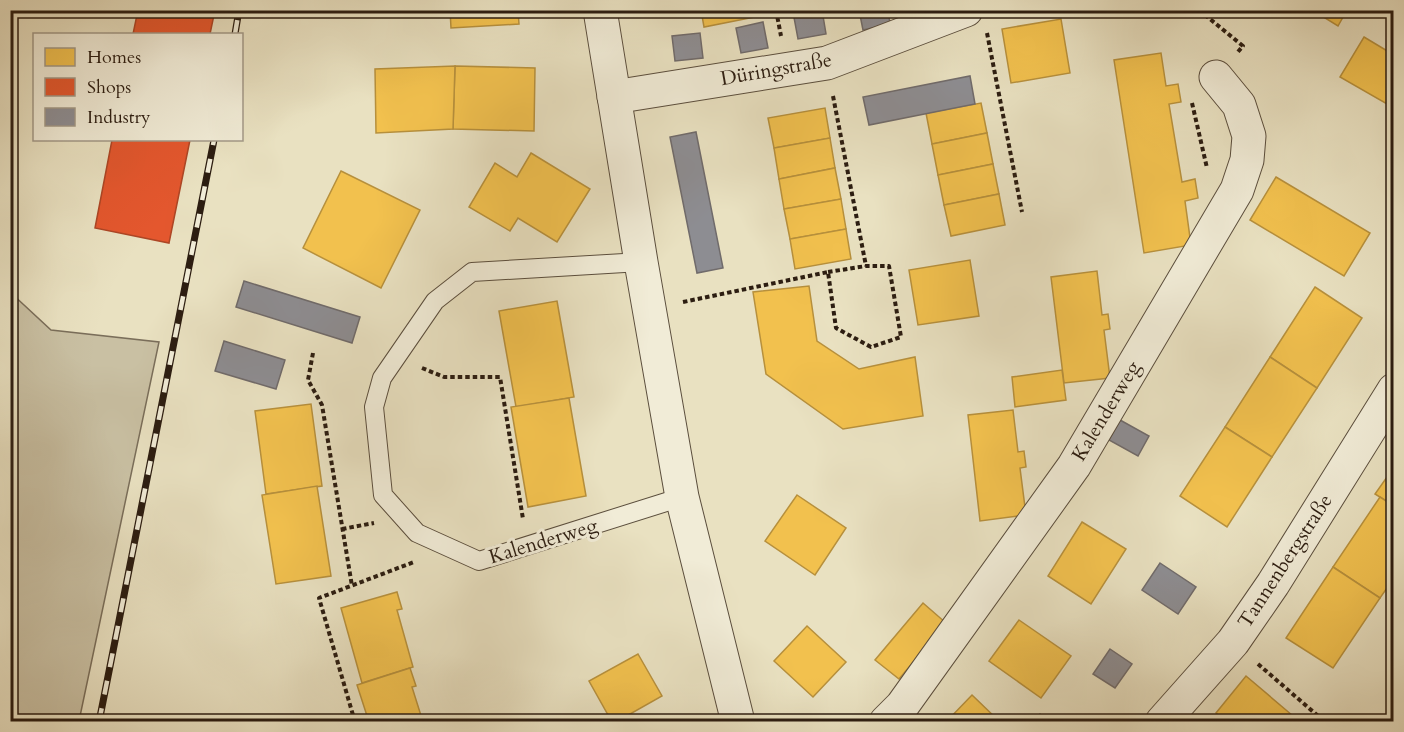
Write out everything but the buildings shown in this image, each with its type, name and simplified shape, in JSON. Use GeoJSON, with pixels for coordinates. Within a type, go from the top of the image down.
{"type":"FeatureCollection","features":[{"type":"Feature","properties":{"kind":"street"},"geometry":{"type":"LineString","coordinates":[[600,10],[640,262],[682,497],[738,722]]}},
{"type":"Feature","properties":{"kind":"street","name":"Düringstraße"},"geometry":{"type":"LineString","coordinates":[[614,97],[826,63],[976,16]]}},
{"type":"Feature","properties":{"kind":"street","name":"Kalenderweg"},"geometry":{"type":"LineString","coordinates":[[886,722],[902,706],[1074,466],[1237,190],[1247,160],[1249,136],[1239,105],[1216,77]]}},
{"type":"Feature","properties":{"kind":"street","name":"Tannenbergstraße"},"geometry":{"type":"LineString","coordinates":[[1162,722],[1233,642],[1273,585],[1394,390]]}},
{"type":"Feature","properties":{"kind":"lane","name":"Kalenderweg"},"geometry":{"type":"LineString","coordinates":[[640,262],[472,272],[435,301],[382,378],[374,407],[383,495],[417,533],[479,561],[682,497]]}},
{"type":"Feature","properties":{"kind":"path"},"geometry":{"type":"LineString","coordinates":[[1199,10],[1243,46]]}},
{"type":"Feature","properties":{"kind":"path"},"geometry":{"type":"LineString","coordinates":[[976,16],[1022,212]]}},
{"type":"Feature","properties":{"kind":"path"},"geometry":{"type":"LineString","coordinates":[[826,63],[866,266]]}},
{"type":"Feature","properties":{"kind":"path"},"geometry":{"type":"LineString","coordinates":[[1192,101],[1219,221]]}},
{"type":"Feature","properties":{"kind":"path"},"geometry":{"type":"LineString","coordinates":[[650,309],[828,272],[866,266],[889,266],[902,337],[871,347],[836,328],[828,272]]}},
{"type":"Feature","properties":{"kind":"path"},"geometry":{"type":"LineString","coordinates":[[313,353],[308,380],[322,405],[352,586]]}},
{"type":"Feature","properties":{"kind":"path"},"geometry":{"type":"LineString","coordinates":[[396,357],[444,376],[500,377],[524,522],[541,542]]}},
{"type":"Feature","properties":{"kind":"path"},"geometry":{"type":"LineString","coordinates":[[356,722],[319,598],[450,548]]}},
{"type":"Feature","properties":{"kind":"path"},"geometry":{"type":"LineString","coordinates":[[1233,642],[1326,722]]}},
{"type":"Feature","properties":{"kind":"shaded area"},"geometry":{"type":"Polygon","coordinates":[[[10,292],[51,330],[159,342],[79,721],[11,721],[10,292]]]}},
{"type":"Feature","properties":{"kind":"railway"},"geometry":{"type":"LineString","coordinates":[[235,33],[239,10]]}},
{"type":"Feature","properties":{"kind":"railway"},"geometry":{"type":"LineString","coordinates":[[99,722],[214,141]]}}]}
